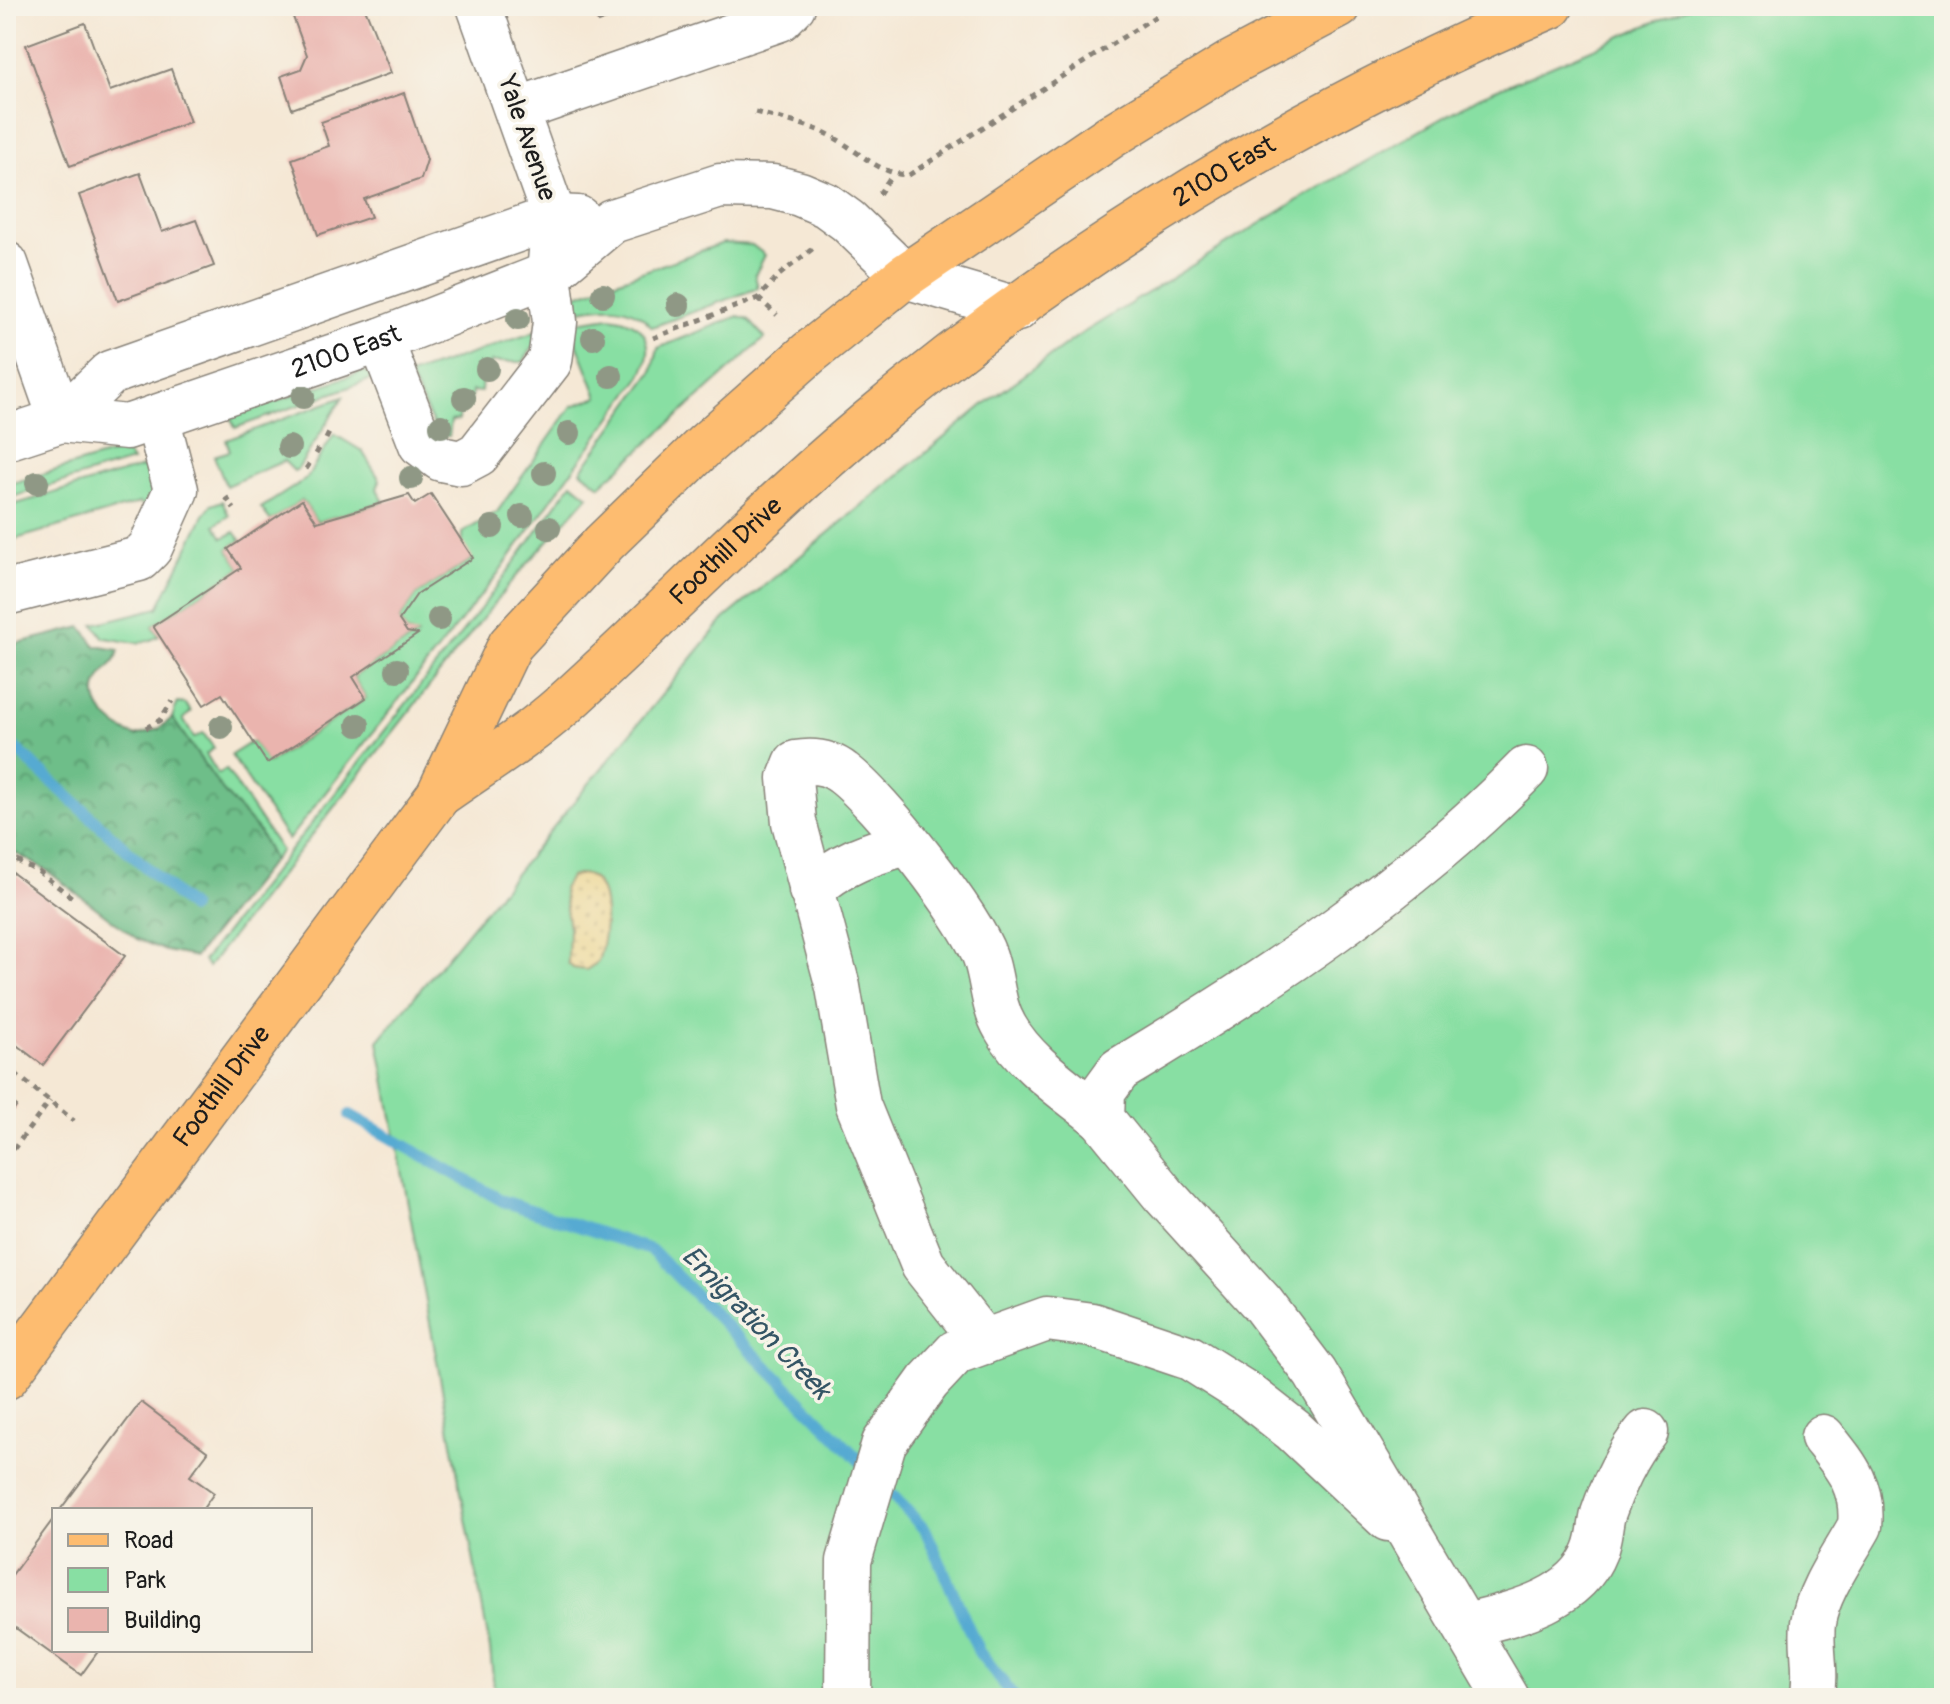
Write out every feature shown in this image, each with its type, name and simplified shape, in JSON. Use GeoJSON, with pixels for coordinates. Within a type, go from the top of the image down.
{"type":"FeatureCollection","features":[{"type":"Feature","properties":{"kind":"main road"},"geometry":{"type":"LineString","coordinates":[[905,276],[1111,136],[1229,64],[1339,6]]}},
{"type":"Feature","properties":{"kind":"main road","name":"2100 East"},"geometry":{"type":"LineString","coordinates":[[1017,309],[1133,228],[1252,156],[1373,90],[1551,6]]}},
{"type":"Feature","properties":{"kind":"main road","name":"Foothill Drive"},"geometry":{"type":"LineString","coordinates":[[6,1377],[438,796],[510,645],[604,543],[705,445],[809,353],[905,276]]}},
{"type":"Feature","properties":{"kind":"main road","name":"Foothill Drive"},"geometry":{"type":"LineString","coordinates":[[438,796],[560,708],[856,433],[964,346],[1017,309]]}},
{"type":"Feature","properties":{"kind":"street","name":"Yale Avenue"},"geometry":{"type":"LineString","coordinates":[[381,340],[421,444],[441,459],[461,463],[478,454],[550,361],[555,322],[549,274],[554,217],[479,6]]}},
{"type":"Feature","properties":{"kind":"street"},"geometry":{"type":"LineString","coordinates":[[517,110],[780,19],[793,6]]}},
{"type":"Feature","properties":{"kind":"street","name":"2100 East"},"geometry":{"type":"LineString","coordinates":[[61,420],[110,373],[554,217],[612,221],[720,186],[773,187],[826,205],[848,221],[905,276],[1017,309]]}},
{"type":"Feature","properties":{"kind":"street","name":"2100 East"},"geometry":{"type":"LineString","coordinates":[[6,438],[61,420],[127,427],[381,340],[549,274],[612,221]]}},
{"type":"Feature","properties":{"kind":"street"},"geometry":{"type":"LineString","coordinates":[[6,264],[61,420]]}},
{"type":"Feature","properties":{"kind":"street"},"geometry":{"type":"LineString","coordinates":[[6,593],[139,559],[150,548],[176,490],[157,417]]}},
{"type":"Feature","properties":{"kind":"street"},"geometry":{"type":"LineString","coordinates":[[984,1342],[923,1265],[858,1105],[838,987],[794,822],[790,778],[796,763],[818,761],[842,772],[906,843],[957,909],[984,957],[1003,1026],[1018,1048],[1102,1119],[1163,1194],[1262,1303],[1315,1373],[1507,1698]]}},
{"type":"Feature","properties":{"kind":"street"},"geometry":{"type":"LineString","coordinates":[[1102,1119],[1103,1092],[1119,1070],[1326,936],[1405,880],[1467,828],[1526,769]]}},
{"type":"Feature","properties":{"kind":"street"},"geometry":{"type":"LineString","coordinates":[[811,890],[830,872],[858,857],[906,843]]}},
{"type":"Feature","properties":{"kind":"street"},"geometry":{"type":"LineString","coordinates":[[848,1698],[849,1561],[884,1443],[928,1382],[956,1352],[1047,1319],[1135,1337],[1190,1358],[1247,1394],[1293,1430],[1414,1542]]}},
{"type":"Feature","properties":{"kind":"street"},"geometry":{"type":"LineString","coordinates":[[1466,1625],[1517,1613],[1554,1595],[1582,1574],[1595,1551],[1603,1513],[1635,1445],[1646,1432]]}},
{"type":"Feature","properties":{"kind":"street"},"geometry":{"type":"LineString","coordinates":[[1812,1698],[1817,1676],[1811,1642],[1814,1618],[1860,1526],[1862,1509],[1859,1487],[1848,1466],[1823,1437]]}},
{"type":"Feature","properties":{"kind":"path"},"geometry":{"type":"LineString","coordinates":[[755,112],[820,131],[846,143],[892,175],[909,175],[1159,14],[1162,6]]}},
{"type":"Feature","properties":{"kind":"path"},"geometry":{"type":"LineString","coordinates":[[886,187],[892,175]]}},
{"type":"Feature","properties":{"kind":"path"},"geometry":{"type":"LineString","coordinates":[[653,338],[758,298],[778,276]]}},
{"type":"Feature","properties":{"kind":"path"},"geometry":{"type":"LineString","coordinates":[[758,298],[777,315]]}},
{"type":"Feature","properties":{"kind":"path"},"geometry":{"type":"LineString","coordinates":[[316,454],[320,447]]}},
{"type":"Feature","properties":{"kind":"path"},"geometry":{"type":"LineString","coordinates":[[226,497],[234,509]]}},
{"type":"Feature","properties":{"kind":"path"},"geometry":{"type":"LineString","coordinates":[[146,728],[160,720],[172,701]]}},
{"type":"Feature","properties":{"kind":"path"},"geometry":{"type":"LineString","coordinates":[[6,855],[39,872],[74,899]]}},
{"type":"Feature","properties":{"kind":"path"},"geometry":{"type":"LineString","coordinates":[[6,1066],[74,1121]]}},
{"type":"Feature","properties":{"kind":"path"},"geometry":{"type":"LineString","coordinates":[[6,1159],[50,1101]]}},
{"type":"Feature","properties":{"kind":"green space"},"geometry":{"type":"Polygon","coordinates":[[[1692,6],[1944,6],[1944,1698],[495,1698],[490,1649],[378,1041],[724,619],[986,403],[1078,336],[1293,203],[1479,97],[1692,6]]]}},
{"type":"Feature","properties":{"kind":"green space"},"geometry":{"type":"Polygon","coordinates":[[[723,243],[752,245],[765,255],[755,275],[758,288],[652,327],[634,312],[623,308],[589,308],[566,313],[569,298],[723,243]]]}},
{"type":"Feature","properties":{"kind":"green space"},"geometry":{"type":"Polygon","coordinates":[[[738,316],[748,319],[765,338],[600,486],[581,471],[652,372],[658,348],[738,316]]]}},
{"type":"Feature","properties":{"kind":"green space"},"geometry":{"type":"Polygon","coordinates":[[[610,317],[632,323],[645,336],[648,354],[641,376],[494,579],[288,840],[231,755],[253,741],[268,763],[366,698],[353,677],[417,635],[407,632],[399,620],[417,594],[472,559],[462,544],[462,533],[497,512],[572,406],[598,397],[569,323],[610,317]]]}},
{"type":"Feature","properties":{"kind":"green space"},"geometry":{"type":"Polygon","coordinates":[[[538,331],[537,341],[523,362],[491,362],[491,378],[482,377],[481,392],[472,391],[470,406],[460,406],[459,420],[451,421],[449,436],[438,434],[409,375],[538,331]]]}},
{"type":"Feature","properties":{"kind":"green space"},"geometry":{"type":"Polygon","coordinates":[[[364,371],[375,378],[235,428],[230,417],[364,371]]]}},
{"type":"Feature","properties":{"kind":"green space"},"geometry":{"type":"Polygon","coordinates":[[[343,397],[298,469],[294,471],[284,461],[226,486],[214,456],[230,451],[226,440],[343,397]]]}},
{"type":"Feature","properties":{"kind":"green space"},"geometry":{"type":"Polygon","coordinates":[[[334,434],[362,451],[380,480],[377,489],[384,502],[317,522],[302,500],[271,521],[261,508],[306,479],[334,434]]]}},
{"type":"Feature","properties":{"kind":"green space"},"geometry":{"type":"Polygon","coordinates":[[[124,450],[132,461],[6,499],[6,485],[124,450]]]}},
{"type":"Feature","properties":{"kind":"green space"},"geometry":{"type":"Polygon","coordinates":[[[156,463],[155,512],[139,503],[6,542],[6,507],[156,463]]]}},
{"type":"Feature","properties":{"kind":"green space"},"geometry":{"type":"Polygon","coordinates":[[[572,483],[588,496],[513,580],[208,967],[203,961],[479,611],[572,483]]]}},
{"type":"Feature","properties":{"kind":"green space"},"geometry":{"type":"Polygon","coordinates":[[[222,501],[229,516],[215,525],[223,538],[235,532],[241,540],[228,549],[241,568],[153,626],[159,636],[152,640],[132,642],[104,638],[94,624],[158,608],[204,515],[211,505],[222,501]]]}},
{"type":"Feature","properties":{"kind":"green space"},"geometry":{"type":"Polygon","coordinates":[[[82,627],[96,646],[119,650],[97,687],[99,705],[110,721],[136,736],[159,729],[172,718],[223,791],[258,830],[273,860],[195,957],[166,951],[137,939],[46,870],[6,848],[6,646],[82,627]]]}},
{"type":"Feature","properties":{"kind":"green space"},"geometry":{"type":"Polygon","coordinates":[[[177,703],[186,704],[191,712],[183,719],[194,738],[203,733],[214,748],[206,754],[218,774],[226,769],[281,851],[273,860],[258,830],[223,792],[172,718],[177,703]]]}},
{"type":"Feature","properties":{"kind":"sand"},"geometry":{"type":"Polygon","coordinates":[[[581,874],[592,878],[599,886],[605,911],[598,962],[586,970],[573,968],[568,963],[569,928],[563,889],[570,877],[581,874]]]}},
{"type":"Feature","properties":{"kind":"building"},"geometry":{"type":"Polygon","coordinates":[[[289,6],[364,6],[391,73],[292,109],[281,76],[301,69],[307,55],[289,6]]]}},
{"type":"Feature","properties":{"kind":"building"},"geometry":{"type":"Polygon","coordinates":[[[592,6],[641,6],[598,22],[592,6]]]}},
{"type":"Feature","properties":{"kind":"building"},"geometry":{"type":"Polygon","coordinates":[[[85,23],[110,91],[171,69],[190,122],[70,166],[26,45],[85,23]]]}},
{"type":"Feature","properties":{"kind":"building"},"geometry":{"type":"Polygon","coordinates":[[[404,93],[427,160],[421,179],[364,199],[371,217],[318,235],[292,159],[329,146],[321,122],[404,93]]]}},
{"type":"Feature","properties":{"kind":"building"},"geometry":{"type":"Polygon","coordinates":[[[140,173],[162,232],[196,220],[214,266],[118,301],[79,195],[140,173]]]}},
{"type":"Feature","properties":{"kind":"building"},"geometry":{"type":"Polygon","coordinates":[[[431,494],[473,558],[417,594],[399,620],[407,632],[418,634],[353,677],[366,698],[267,763],[222,694],[204,705],[153,626],[241,568],[228,549],[302,500],[317,522],[409,495],[415,504],[431,494]]]}},
{"type":"Feature","properties":{"kind":"building"},"geometry":{"type":"Polygon","coordinates":[[[6,868],[125,956],[43,1065],[6,1037],[6,868]]]}},
{"type":"Feature","properties":{"kind":"building"},"geometry":{"type":"Polygon","coordinates":[[[6,1098],[17,1106],[6,1121],[6,1098]]]}},
{"type":"Feature","properties":{"kind":"building"},"geometry":{"type":"Polygon","coordinates":[[[141,1402],[208,1452],[190,1476],[214,1493],[203,1508],[62,1508],[141,1402]]]}},
{"type":"Feature","properties":{"kind":"building"},"geometry":{"type":"Polygon","coordinates":[[[52,1521],[52,1652],[98,1652],[81,1675],[6,1621],[6,1583],[52,1521]]]}},
{"type":"Feature","properties":{"kind":"waterway","name":"Emigration Creek"},"geometry":{"type":"LineString","coordinates":[[6,740],[191,908]]}},
{"type":"Feature","properties":{"kind":"waterway","name":"Emigration Creek"},"geometry":{"type":"LineString","coordinates":[[350,1115],[503,1201],[651,1250],[868,1469]]}},
{"type":"Feature","properties":{"kind":"waterway","name":"Emigration Creek"},"geometry":{"type":"LineString","coordinates":[[881,1483],[926,1531],[979,1652],[1015,1698]]}}]}
